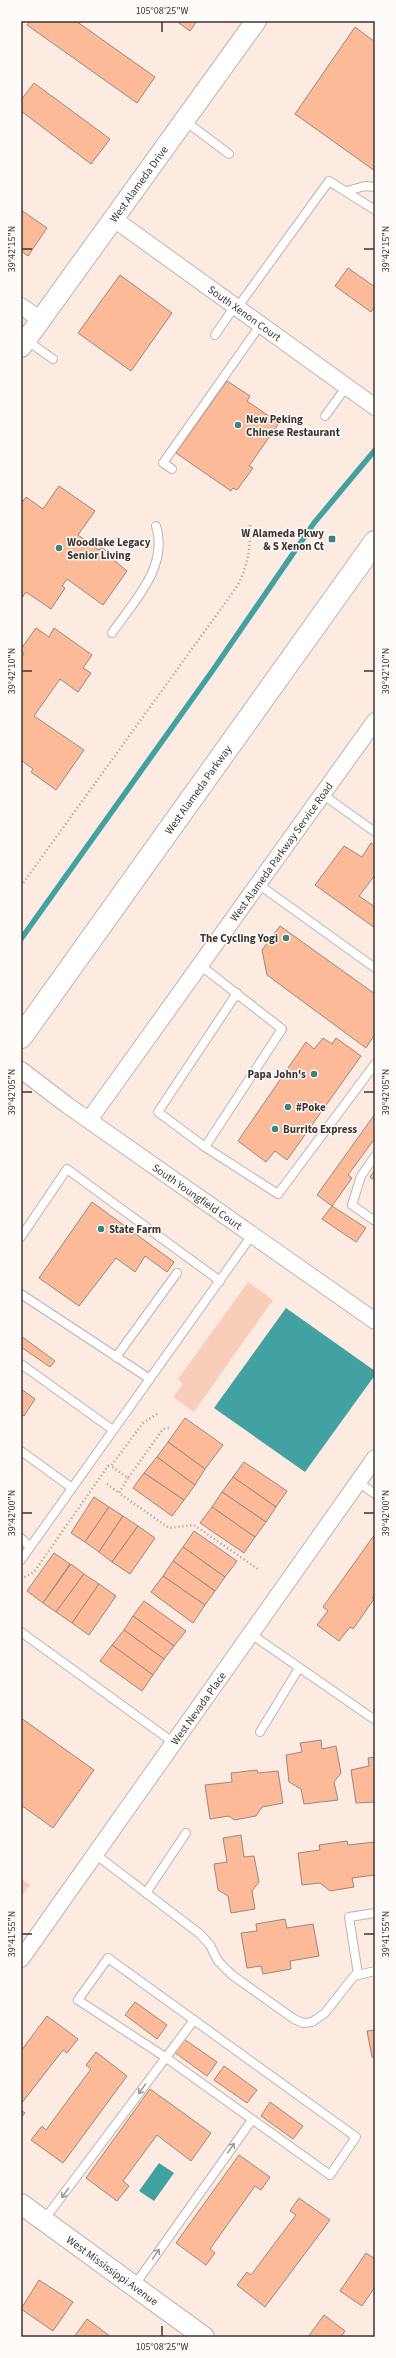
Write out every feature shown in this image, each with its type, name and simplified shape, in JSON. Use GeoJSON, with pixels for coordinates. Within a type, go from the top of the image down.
{"type":"FeatureCollection","features":[{"type":"Feature","properties":{"kind":"main road","name":"West Alameda Parkway"},"geometry":{"type":"LineString","coordinates":[[21,1037],[375,542]]}},
{"type":"Feature","properties":{"kind":"street","name":"West Alameda Drive"},"geometry":{"type":"LineString","coordinates":[[24,344],[256,21]]}},
{"type":"Feature","properties":{"kind":"street","name":"South Xenon Court"},"geometry":{"type":"LineString","coordinates":[[114,219],[375,407]]}},
{"type":"Feature","properties":{"kind":"street"},"geometry":{"type":"LineString","coordinates":[[21,306],[41,320]]}},
{"type":"Feature","properties":{"kind":"street","name":"West Alameda Parkway Service Road"},"geometry":{"type":"LineString","coordinates":[[89,1120],[375,721]]}},
{"type":"Feature","properties":{"kind":"street","name":"South Youngfield Court"},"geometry":{"type":"LineString","coordinates":[[21,1070],[89,1120],[375,1321]]}},
{"type":"Feature","properties":{"kind":"street","name":"West Nevada Place"},"geometry":{"type":"LineString","coordinates":[[21,1959],[375,1458]]}},
{"type":"Feature","properties":{"kind":"street","name":"West Mississippi Avenue"},"geometry":{"type":"LineString","coordinates":[[21,2204],[204,2337]]}},
{"type":"Feature","properties":{"kind":"lane"},"geometry":{"type":"LineString","coordinates":[[185,121],[229,154]]}},
{"type":"Feature","properties":{"kind":"lane"},"geometry":{"type":"LineString","coordinates":[[215,335],[329,181],[375,210]]}},
{"type":"Feature","properties":{"kind":"lane"},"geometry":{"type":"LineString","coordinates":[[347,191],[365,186],[375,187]]}},
{"type":"Feature","properties":{"kind":"lane"},"geometry":{"type":"LineString","coordinates":[[172,469],[163,463],[261,324]]}},
{"type":"Feature","properties":{"kind":"lane"},"geometry":{"type":"LineString","coordinates":[[24,344],[53,359]]}},
{"type":"Feature","properties":{"kind":"lane"},"geometry":{"type":"LineString","coordinates":[[325,416],[346,386]]}},
{"type":"Feature","properties":{"kind":"lane"},"geometry":{"type":"LineString","coordinates":[[112,633],[152,575],[156,564],[159,541],[156,526]]}},
{"type":"Feature","properties":{"kind":"lane"},"geometry":{"type":"LineString","coordinates":[[322,794],[375,832]]}},
{"type":"Feature","properties":{"kind":"lane"},"geometry":{"type":"LineString","coordinates":[[258,884],[375,968]]}},
{"type":"Feature","properties":{"kind":"lane"},"geometry":{"type":"LineString","coordinates":[[200,965],[282,1028],[206,1147]]}},
{"type":"Feature","properties":{"kind":"lane"},"geometry":{"type":"LineString","coordinates":[[237,993],[158,1112],[206,1147],[278,1194],[375,1064]]}},
{"type":"Feature","properties":{"kind":"lane"},"geometry":{"type":"LineString","coordinates":[[375,1156],[361,1176],[352,1205],[375,1221]]}},
{"type":"Feature","properties":{"kind":"lane"},"geometry":{"type":"LineString","coordinates":[[21,1238],[67,1169],[220,1281]]}},
{"type":"Feature","properties":{"kind":"lane"},"geometry":{"type":"LineString","coordinates":[[21,1560],[252,1235]]}},
{"type":"Feature","properties":{"kind":"lane"},"geometry":{"type":"LineString","coordinates":[[116,1357],[177,1273]]}},
{"type":"Feature","properties":{"kind":"lane"},"geometry":{"type":"LineString","coordinates":[[21,1294],[150,1380]]}},
{"type":"Feature","properties":{"kind":"lane"},"geometry":{"type":"LineString","coordinates":[[21,1364],[113,1430]]}},
{"type":"Feature","properties":{"kind":"lane"},"geometry":{"type":"LineString","coordinates":[[21,1451],[72,1488]]}},
{"type":"Feature","properties":{"kind":"lane"},"geometry":{"type":"LineString","coordinates":[[358,1482],[375,1494]]}},
{"type":"Feature","properties":{"kind":"lane"},"geometry":{"type":"LineString","coordinates":[[21,1538],[30,1547]]}},
{"type":"Feature","properties":{"kind":"lane"},"geometry":{"type":"LineString","coordinates":[[21,1632],[174,1743]]}},
{"type":"Feature","properties":{"kind":"lane"},"geometry":{"type":"LineString","coordinates":[[251,1634],[375,1720]]}},
{"type":"Feature","properties":{"kind":"lane"},"geometry":{"type":"LineString","coordinates":[[260,1732],[299,1668]]}},
{"type":"Feature","properties":{"kind":"lane"},"geometry":{"type":"LineString","coordinates":[[146,1893],[186,1833]]}},
{"type":"Feature","properties":{"kind":"lane"},"geometry":{"type":"LineString","coordinates":[[95,1854],[206,1939],[215,1957],[232,1975],[298,2021],[312,2022],[322,2016],[358,1974],[375,1971]]}},
{"type":"Feature","properties":{"kind":"lane"},"geometry":{"type":"LineString","coordinates":[[358,1974],[349,1917],[375,1913]]}},
{"type":"Feature","properties":{"kind":"lane"},"geometry":{"type":"LineString","coordinates":[[108,1958],[194,2020],[356,2137],[330,2175],[165,2057],[78,2000],[108,1958]]}},
{"type":"Feature","properties":{"kind":"lane"},"geometry":{"type":"LineString","coordinates":[[44,2221],[194,2020]]}},
{"type":"Feature","properties":{"kind":"lane"},"geometry":{"type":"LineString","coordinates":[[134,2286],[252,2120]]}},
{"type":"Feature","properties":{"kind":"path"},"geometry":{"type":"LineString","coordinates":[[21,886],[238,585],[244,572],[251,546],[250,524]]}},
{"type":"Feature","properties":{"kind":"path"},"geometry":{"type":"LineString","coordinates":[[21,1579],[34,1572],[108,1466],[111,1466],[143,1422],[157,1414]]}},
{"type":"Feature","properties":{"kind":"path"},"geometry":{"type":"LineString","coordinates":[[119,1493],[163,1429],[169,1428]]}},
{"type":"Feature","properties":{"kind":"path"},"geometry":{"type":"LineString","coordinates":[[111,1466],[128,1478]]}},
{"type":"Feature","properties":{"kind":"path"},"geometry":{"type":"LineString","coordinates":[[107,1484],[169,1528],[194,1525],[258,1569]]}},
{"type":"Feature","properties":{"kind":"shaded area"},"geometry":{"type":"Polygon","coordinates":[[[248,1282],[273,1300],[194,1412],[173,1397],[183,1384],[178,1379],[248,1282]]]}},
{"type":"Feature","properties":{"kind":"shaded area"},"geometry":{"type":"Polygon","coordinates":[[[22,1879],[30,1885],[21,1897],[21,1880],[22,1879]]]}},
{"type":"Feature","properties":{"kind":"water"},"geometry":{"type":"Polygon","coordinates":[[[286,1308],[375,1371],[375,1375],[305,1472],[214,1408],[286,1308]]]}},
{"type":"Feature","properties":{"kind":"water"},"geometry":{"type":"Polygon","coordinates":[[[159,2163],[174,2173],[154,2201],[139,2191],[159,2163]]]}},
{"type":"Feature","properties":{"kind":"building"},"geometry":{"type":"Polygon","coordinates":[[[30,21],[76,21],[155,77],[137,103],[27,25],[30,21]]]}},
{"type":"Feature","properties":{"kind":"building"},"geometry":{"type":"Polygon","coordinates":[[[176,21],[197,21],[190,31],[176,21]]]}},
{"type":"Feature","properties":{"kind":"building"},"geometry":{"type":"Polygon","coordinates":[[[355,27],[375,42],[375,171],[295,114],[355,27]]]}},
{"type":"Feature","properties":{"kind":"building"},"geometry":{"type":"Polygon","coordinates":[[[34,83],[110,139],[91,164],[21,111],[21,100],[34,83]]]}},
{"type":"Feature","properties":{"kind":"building"},"geometry":{"type":"Polygon","coordinates":[[[21,210],[47,228],[28,256],[21,251],[21,210]]]}},
{"type":"Feature","properties":{"kind":"building"},"geometry":{"type":"Polygon","coordinates":[[[348,268],[375,287],[375,306],[371,312],[335,286],[348,268]]]}},
{"type":"Feature","properties":{"kind":"building"},"geometry":{"type":"Polygon","coordinates":[[[120,275],[172,313],[131,371],[78,333],[120,275]]]}},
{"type":"Feature","properties":{"kind":"building"},"geometry":{"type":"Polygon","coordinates":[[[227,381],[250,396],[247,401],[279,423],[249,466],[253,468],[237,490],[233,488],[231,491],[176,453],[227,381]]]}},
{"type":"Feature","properties":{"kind":"building","name":"Woodlake Legacy Senior Living"},"geometry":{"type":"Polygon","coordinates":[[[59,486],[95,511],[78,535],[99,550],[101,547],[117,558],[115,561],[127,571],[103,605],[67,579],[62,586],[65,588],[51,609],[26,592],[21,599],[21,504],[26,497],[43,509],[59,486]]]}},
{"type":"Feature","properties":{"kind":"building"},"geometry":{"type":"Polygon","coordinates":[[[36,628],[49,637],[54,628],[92,655],[83,668],[91,673],[78,692],[60,679],[34,716],[84,750],[56,790],[31,772],[33,769],[21,760],[21,658],[24,654],[21,649],[36,628]]]}},
{"type":"Feature","properties":{"kind":"building"},"geometry":{"type":"Polygon","coordinates":[[[371,843],[375,846],[375,875],[359,896],[375,907],[375,928],[315,885],[344,846],[362,857],[371,843]]]}},
{"type":"Feature","properties":{"kind":"building"},"geometry":{"type":"Polygon","coordinates":[[[280,926],[375,994],[375,1034],[366,1048],[267,975],[262,950],[280,926]]]}},
{"type":"Feature","properties":{"kind":"building"},"geometry":{"type":"Polygon","coordinates":[[[323,1038],[332,1044],[336,1038],[361,1056],[287,1160],[275,1151],[266,1162],[238,1141],[306,1042],[314,1049],[323,1038]]]}},
{"type":"Feature","properties":{"kind":"building"},"geometry":{"type":"Polygon","coordinates":[[[375,1114],[375,1138],[348,1175],[352,1178],[332,1206],[317,1195],[375,1114]]]}},
{"type":"Feature","properties":{"kind":"building"},"geometry":{"type":"Polygon","coordinates":[[[375,1170],[375,1181],[370,1177],[375,1170]]]}},
{"type":"Feature","properties":{"kind":"building","name":"State Farm"},"geometry":{"type":"Polygon","coordinates":[[[92,1202],[174,1262],[167,1272],[145,1256],[135,1272],[116,1258],[79,1306],[39,1278],[92,1202]]]}},
{"type":"Feature","properties":{"kind":"building"},"geometry":{"type":"Polygon","coordinates":[[[332,1206],[366,1228],[356,1242],[322,1219],[332,1206]]]}},
{"type":"Feature","properties":{"kind":"building"},"geometry":{"type":"Polygon","coordinates":[[[21,1336],[55,1361],[50,1367],[21,1347],[21,1336]]]}},
{"type":"Feature","properties":{"kind":"building"},"geometry":{"type":"Polygon","coordinates":[[[21,1389],[35,1399],[24,1416],[21,1414],[21,1389]]]}},
{"type":"Feature","properties":{"kind":"building"},"geometry":{"type":"Polygon","coordinates":[[[185,1418],[223,1445],[205,1469],[168,1442],[185,1418]]]}},
{"type":"Feature","properties":{"kind":"building"},"geometry":{"type":"Polygon","coordinates":[[[168,1442],[205,1469],[195,1485],[157,1457],[168,1442]]]}},
{"type":"Feature","properties":{"kind":"building"},"geometry":{"type":"Polygon","coordinates":[[[157,1457],[195,1485],[184,1500],[144,1473],[157,1457]]]}},
{"type":"Feature","properties":{"kind":"building"},"geometry":{"type":"Polygon","coordinates":[[[244,1462],[287,1491],[276,1507],[233,1477],[244,1462]]]}},
{"type":"Feature","properties":{"kind":"building"},"geometry":{"type":"Polygon","coordinates":[[[144,1473],[184,1500],[172,1516],[133,1488],[144,1473]]]}},
{"type":"Feature","properties":{"kind":"building"},"geometry":{"type":"Polygon","coordinates":[[[233,1477],[276,1507],[266,1522],[222,1492],[233,1477]]]}},
{"type":"Feature","properties":{"kind":"building"},"geometry":{"type":"Polygon","coordinates":[[[222,1492],[266,1522],[255,1537],[212,1507],[222,1492]]]}},
{"type":"Feature","properties":{"kind":"building"},"geometry":{"type":"Polygon","coordinates":[[[94,1497],[109,1507],[85,1542],[71,1533],[94,1497]]]}},
{"type":"Feature","properties":{"kind":"building"},"geometry":{"type":"Polygon","coordinates":[[[109,1507],[123,1516],[99,1552],[85,1542],[109,1507]]]}},
{"type":"Feature","properties":{"kind":"building"},"geometry":{"type":"Polygon","coordinates":[[[212,1507],[255,1537],[244,1553],[200,1523],[212,1507]]]}},
{"type":"Feature","properties":{"kind":"building"},"geometry":{"type":"Polygon","coordinates":[[[123,1516],[138,1526],[112,1562],[99,1552],[123,1516]]]}},
{"type":"Feature","properties":{"kind":"building"},"geometry":{"type":"Polygon","coordinates":[[[138,1526],[155,1538],[130,1574],[112,1562],[138,1526]]]}},
{"type":"Feature","properties":{"kind":"building"},"geometry":{"type":"Polygon","coordinates":[[[194,1531],[237,1561],[225,1577],[183,1547],[194,1531]]]}},
{"type":"Feature","properties":{"kind":"building"},"geometry":{"type":"Polygon","coordinates":[[[375,1534],[375,1593],[372,1598],[374,1599],[353,1629],[350,1627],[339,1641],[317,1625],[328,1611],[323,1607],[375,1534]]]}},
{"type":"Feature","properties":{"kind":"building"},"geometry":{"type":"Polygon","coordinates":[[[183,1547],[225,1577],[215,1591],[173,1561],[183,1547]]]}},
{"type":"Feature","properties":{"kind":"building"},"geometry":{"type":"Polygon","coordinates":[[[54,1553],[70,1564],[43,1603],[27,1591],[54,1553]]]}},
{"type":"Feature","properties":{"kind":"building"},"geometry":{"type":"Polygon","coordinates":[[[173,1561],[215,1591],[205,1605],[163,1576],[173,1561]]]}},
{"type":"Feature","properties":{"kind":"building"},"geometry":{"type":"Polygon","coordinates":[[[71,1564],[84,1574],[56,1612],[43,1603],[71,1564]]]}},
{"type":"Feature","properties":{"kind":"building"},"geometry":{"type":"Polygon","coordinates":[[[84,1574],[99,1584],[72,1623],[56,1612],[84,1574]]]}},
{"type":"Feature","properties":{"kind":"building"},"geometry":{"type":"Polygon","coordinates":[[[163,1576],[205,1605],[193,1623],[151,1592],[163,1576]]]}},
{"type":"Feature","properties":{"kind":"building"},"geometry":{"type":"Polygon","coordinates":[[[99,1584],[116,1596],[89,1635],[72,1623],[99,1584]]]}},
{"type":"Feature","properties":{"kind":"building"},"geometry":{"type":"Polygon","coordinates":[[[144,1601],[186,1631],[174,1646],[133,1616],[144,1601]]]}},
{"type":"Feature","properties":{"kind":"building"},"geometry":{"type":"Polygon","coordinates":[[[133,1616],[174,1646],[164,1659],[124,1630],[133,1616]]]}},
{"type":"Feature","properties":{"kind":"building"},"geometry":{"type":"Polygon","coordinates":[[[124,1630],[164,1659],[153,1675],[112,1645],[124,1630]]]}},
{"type":"Feature","properties":{"kind":"building"},"geometry":{"type":"Polygon","coordinates":[[[112,1645],[153,1675],[142,1691],[100,1661],[112,1645]]]}},
{"type":"Feature","properties":{"kind":"building"},"geometry":{"type":"Polygon","coordinates":[[[21,1718],[94,1770],[53,1828],[21,1805],[21,1718]]]}},
{"type":"Feature","properties":{"kind":"building"},"geometry":{"type":"Polygon","coordinates":[[[321,1740],[322,1749],[336,1746],[341,1773],[334,1782],[338,1800],[304,1804],[301,1789],[289,1782],[286,1755],[302,1752],[300,1743],[321,1740]]]}},
{"type":"Feature","properties":{"kind":"building"},"geometry":{"type":"Polygon","coordinates":[[[375,1757],[375,1802],[356,1803],[351,1770],[369,1766],[368,1758],[375,1757]]]}},
{"type":"Feature","properties":{"kind":"building"},"geometry":{"type":"Polygon","coordinates":[[[257,1770],[258,1773],[278,1771],[283,1803],[262,1807],[256,1816],[234,1820],[229,1816],[210,1819],[205,1785],[232,1782],[231,1773],[257,1770]]]}},
{"type":"Feature","properties":{"kind":"building"},"geometry":{"type":"Polygon","coordinates":[[[241,1835],[244,1857],[254,1856],[259,1882],[252,1891],[255,1909],[231,1913],[228,1896],[218,1890],[214,1864],[227,1862],[223,1838],[241,1835]]]}},
{"type":"Feature","properties":{"kind":"building"},"geometry":{"type":"Polygon","coordinates":[[[347,1841],[348,1845],[375,1842],[375,1875],[352,1878],[354,1887],[330,1891],[320,1883],[302,1885],[298,1853],[320,1850],[319,1845],[347,1841]]]}},
{"type":"Feature","properties":{"kind":"building"},"geometry":{"type":"Polygon","coordinates":[[[285,1919],[287,1928],[313,1924],[319,1956],[290,1961],[291,1969],[263,1974],[261,1966],[247,1968],[241,1933],[257,1931],[256,1924],[285,1919]]]}},
{"type":"Feature","properties":{"kind":"building"},"geometry":{"type":"Polygon","coordinates":[[[135,2002],[167,2025],[157,2039],[125,2015],[135,2002]]]}},
{"type":"Feature","properties":{"kind":"building"},"geometry":{"type":"Polygon","coordinates":[[[47,2016],[78,2039],[67,2053],[63,2050],[21,2104],[21,2051],[47,2016]]]}},
{"type":"Feature","properties":{"kind":"building"},"geometry":{"type":"Polygon","coordinates":[[[375,2030],[375,2059],[372,2057],[367,2031],[375,2030]]]}},
{"type":"Feature","properties":{"kind":"building"},"geometry":{"type":"Polygon","coordinates":[[[184,2039],[217,2062],[207,2076],[174,2052],[184,2039]]]}},
{"type":"Feature","properties":{"kind":"building"},"geometry":{"type":"Polygon","coordinates":[[[96,2052],[127,2076],[63,2163],[31,2140],[42,2126],[46,2130],[91,2069],[86,2065],[96,2052]]]}},
{"type":"Feature","properties":{"kind":"building"},"geometry":{"type":"Polygon","coordinates":[[[224,2066],[257,2090],[247,2103],[214,2080],[224,2066]]]}},
{"type":"Feature","properties":{"kind":"building"},"geometry":{"type":"Polygon","coordinates":[[[150,2089],[211,2133],[191,2161],[157,2135],[123,2181],[129,2186],[117,2201],[86,2178],[150,2089]]]}},
{"type":"Feature","properties":{"kind":"building"},"geometry":{"type":"Polygon","coordinates":[[[270,2102],[303,2126],[293,2139],[261,2116],[270,2102]]]}},
{"type":"Feature","properties":{"kind":"building"},"geometry":{"type":"Polygon","coordinates":[[[21,2110],[25,2113],[21,2118],[21,2110]]]}},
{"type":"Feature","properties":{"kind":"building"},"geometry":{"type":"Polygon","coordinates":[[[239,2155],[270,2177],[261,2190],[255,2186],[210,2249],[215,2253],[206,2265],[176,2243],[239,2155]]]}},
{"type":"Feature","properties":{"kind":"building"},"geometry":{"type":"Polygon","coordinates":[[[299,2198],[330,2220],[265,2307],[237,2285],[247,2272],[251,2275],[296,2215],[290,2211],[299,2198]]]}},
{"type":"Feature","properties":{"kind":"building"},"geometry":{"type":"Polygon","coordinates":[[[366,2253],[375,2259],[375,2287],[362,2306],[340,2291],[366,2253]]]}},
{"type":"Feature","properties":{"kind":"building"},"geometry":{"type":"Polygon","coordinates":[[[39,2280],[73,2302],[53,2331],[21,2309],[39,2280]]]}},
{"type":"Feature","properties":{"kind":"building"},"geometry":{"type":"Polygon","coordinates":[[[324,2315],[345,2331],[341,2337],[308,2337],[324,2315]]]}},
{"type":"Feature","properties":{"kind":"building"},"geometry":{"type":"Polygon","coordinates":[[[87,2319],[111,2337],[74,2337],[87,2319]]]}},
{"type":"Feature","properties":{"kind":"waterway"},"geometry":{"type":"LineString","coordinates":[[21,939],[213,670],[314,523],[375,450]]}},
{"type":"Feature","properties":{"kind":"place","name":"New Peking Chinese Restaurant"},"geometry":{"type":"Point","coordinates":[238,425]}},
{"type":"Feature","properties":{"kind":"place","name":"W Alameda Pkwy & S Xenon Ct"},"geometry":{"type":"Point","coordinates":[332,539]}},
{"type":"Feature","properties":{"kind":"place","name":"Woodlake Legacy Senior Living"},"geometry":{"type":"Point","coordinates":[59,548]}},
{"type":"Feature","properties":{"kind":"place","name":"The Cycling Yogi"},"geometry":{"type":"Point","coordinates":[286,938]}},
{"type":"Feature","properties":{"kind":"place","name":"Papa John's"},"geometry":{"type":"Point","coordinates":[314,1074]}},
{"type":"Feature","properties":{"kind":"place","name":"#Poke"},"geometry":{"type":"Point","coordinates":[288,1107]}},
{"type":"Feature","properties":{"kind":"place","name":"Burrito Express"},"geometry":{"type":"Point","coordinates":[275,1129]}},
{"type":"Feature","properties":{"kind":"place","name":"State Farm"},"geometry":{"type":"Point","coordinates":[101,1229]}}]}
